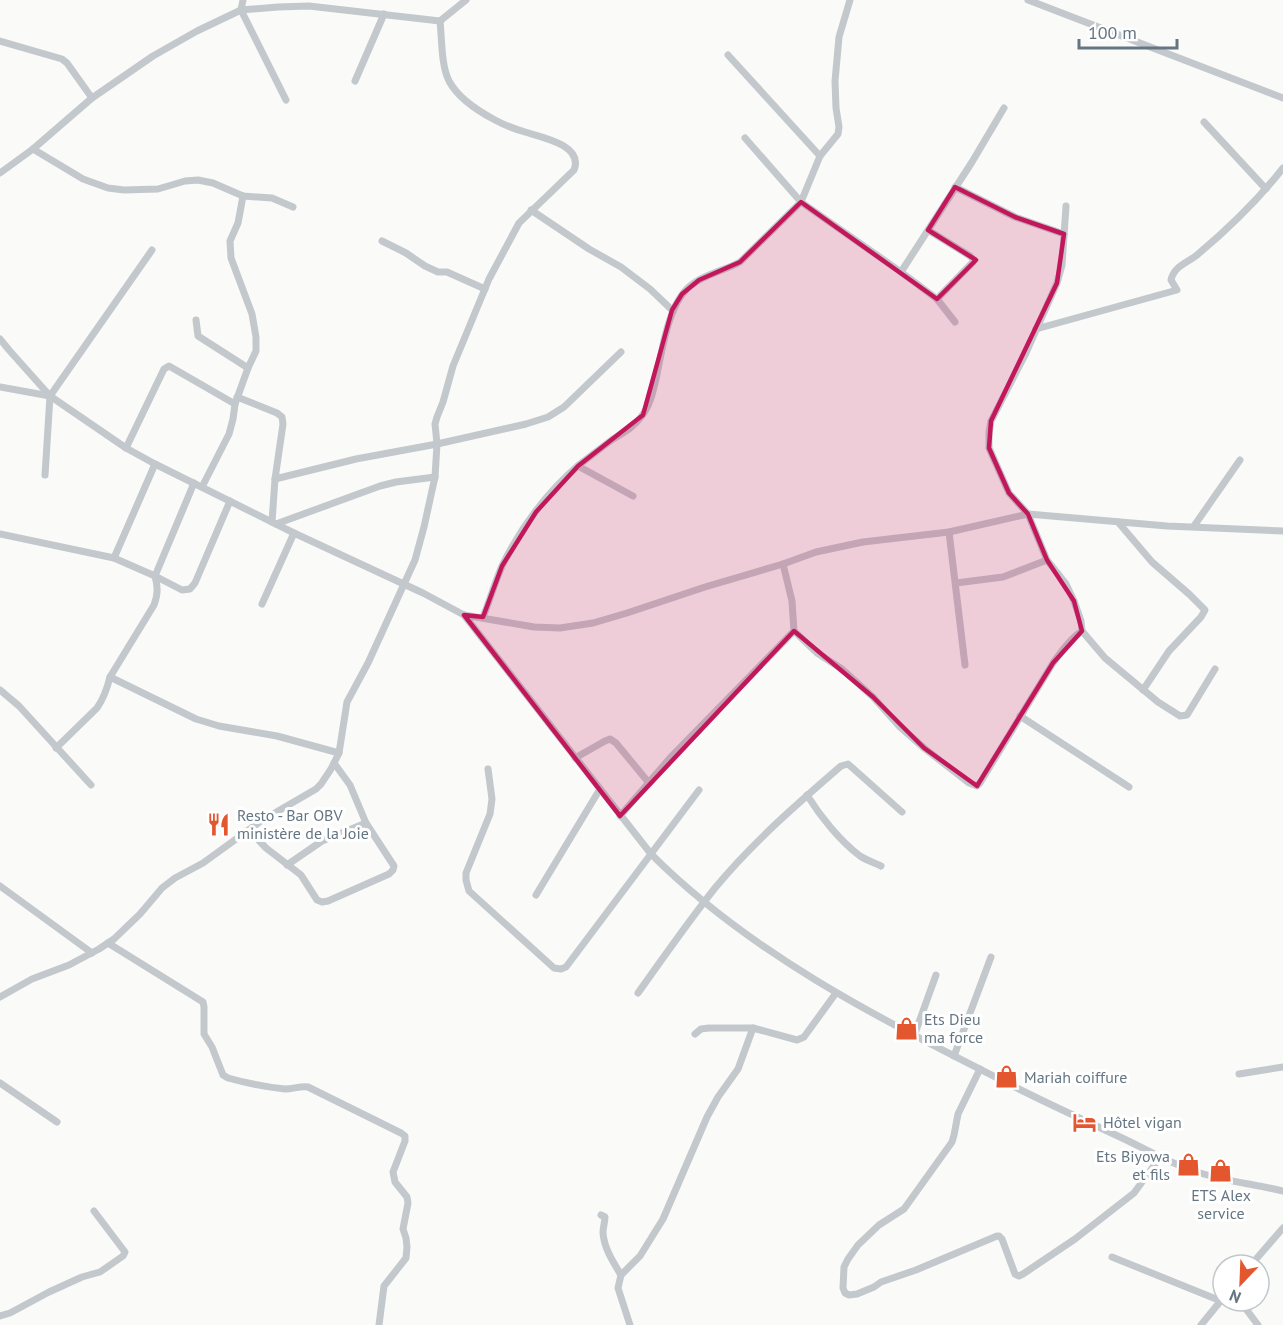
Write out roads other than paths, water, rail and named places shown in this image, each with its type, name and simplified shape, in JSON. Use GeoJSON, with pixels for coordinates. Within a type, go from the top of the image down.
{"type":"FeatureCollection","features":[{"type":"Feature","properties":{"kind":"street"},"geometry":{"type":"LineString","coordinates":[[243,0],[241,10],[286,99]]}},
{"type":"Feature","properties":{"kind":"street"},"geometry":{"type":"LineString","coordinates":[[0,173],[92,99],[153,56],[241,10],[309,6],[440,21],[466,0]]}},
{"type":"Feature","properties":{"kind":"street"},"geometry":{"type":"LineString","coordinates":[[483,617],[502,566],[536,512],[557,486],[578,466],[643,416],[651,398],[672,310],[682,294],[699,280],[740,262],[801,202],[820,156],[838,134],[835,81],[839,37],[850,0]]}},
{"type":"Feature","properties":{"kind":"street"},"geometry":{"type":"LineString","coordinates":[[1028,0],[1283,98]]}},
{"type":"Feature","properties":{"kind":"street"},"geometry":{"type":"LineString","coordinates":[[355,81],[384,14]]}},
{"type":"Feature","properties":{"kind":"street"},"geometry":{"type":"LineString","coordinates":[[0,997],[32,979],[69,965],[108,943],[140,914],[162,888],[203,863],[261,821],[316,789],[339,753],[347,702],[368,663],[415,560],[435,477],[437,444],[435,424],[453,366],[497,262],[519,223],[574,170],[576,163],[576,159],[559,143],[495,120],[461,96],[449,81],[443,61],[440,21]]}},
{"type":"Feature","properties":{"kind":"street"},"geometry":{"type":"LineString","coordinates":[[0,41],[62,59],[68,63],[92,99]]}},
{"type":"Feature","properties":{"kind":"street"},"geometry":{"type":"LineString","coordinates":[[728,55],[820,156]]}},
{"type":"Feature","properties":{"kind":"street"},"geometry":{"type":"LineString","coordinates":[[901,272],[1004,108]]}},
{"type":"Feature","properties":{"kind":"street"},"geometry":{"type":"LineString","coordinates":[[1204,122],[1266,189]]}},
{"type":"Feature","properties":{"kind":"street"},"geometry":{"type":"LineString","coordinates":[[745,138],[801,202],[937,299],[956,322]]}},
{"type":"Feature","properties":{"kind":"street"},"geometry":{"type":"LineString","coordinates":[[33,148],[83,179],[108,188],[158,189],[185,181],[198,180],[213,183],[243,196],[272,198],[293,207]]}},
{"type":"Feature","properties":{"kind":"street"},"geometry":{"type":"LineString","coordinates":[[1036,329],[1177,290],[1171,280],[1172,273],[1203,250],[1266,189],[1283,168]]}},
{"type":"Feature","properties":{"kind":"street"},"geometry":{"type":"LineString","coordinates":[[955,187],[1015,218],[1064,234]]}},
{"type":"Feature","properties":{"kind":"street"},"geometry":{"type":"LineString","coordinates":[[202,487],[229,434],[236,400],[256,351],[252,314],[231,258],[230,241],[238,222],[243,196]]}},
{"type":"Feature","properties":{"kind":"street"},"geometry":{"type":"LineString","coordinates":[[1066,206],[1060,272],[1036,329],[991,421],[988,448],[1009,493],[1028,514],[1047,560],[1065,584],[1074,601],[1079,611],[1082,631],[1105,658],[1158,702],[1180,716],[1187,715],[1215,669]]}},
{"type":"Feature","properties":{"kind":"street"},"geometry":{"type":"LineString","coordinates":[[531,210],[589,249],[621,267],[650,289],[672,310]]}},
{"type":"Feature","properties":{"kind":"street"},"geometry":{"type":"LineString","coordinates":[[928,230],[973,258],[974,262],[937,299]]}},
{"type":"Feature","properties":{"kind":"street"},"geometry":{"type":"LineString","coordinates":[[382,242],[399,249],[438,272],[447,272],[485,289]]}},
{"type":"Feature","properties":{"kind":"street"},"geometry":{"type":"LineString","coordinates":[[45,475],[50,396],[152,250]]}},
{"type":"Feature","properties":{"kind":"street"},"geometry":{"type":"LineString","coordinates":[[196,320],[198,336],[248,368]]}},
{"type":"Feature","properties":{"kind":"street"},"geometry":{"type":"LineString","coordinates":[[0,339],[50,396],[126,448],[155,464],[294,533],[405,584],[464,615],[534,627],[560,628],[593,623],[816,552],[864,542],[949,532],[1028,514],[1167,526],[1283,531]]}},
{"type":"Feature","properties":{"kind":"street"},"geometry":{"type":"LineString","coordinates":[[275,479],[356,459],[526,424],[548,417],[564,407],[621,352]]}},
{"type":"Feature","properties":{"kind":"street"},"geometry":{"type":"LineString","coordinates":[[126,448],[164,369],[169,366],[236,400],[277,413],[282,417],[283,424],[275,479],[274,523]]}},
{"type":"Feature","properties":{"kind":"street"},"geometry":{"type":"LineString","coordinates":[[0,387],[50,396]]}},
{"type":"Feature","properties":{"kind":"street"},"geometry":{"type":"LineString","coordinates":[[1194,526],[1240,460]]}},
{"type":"Feature","properties":{"kind":"street"},"geometry":{"type":"LineString","coordinates":[[114,558],[155,464]]}},
{"type":"Feature","properties":{"kind":"street"},"geometry":{"type":"LineString","coordinates":[[578,466],[633,496]]}},
{"type":"Feature","properties":{"kind":"street"},"geometry":{"type":"LineString","coordinates":[[274,523],[380,486],[435,477]]}},
{"type":"Feature","properties":{"kind":"street"},"geometry":{"type":"LineString","coordinates":[[56,748],[97,708],[107,691],[110,677],[154,606],[158,588],[154,576],[194,483]]}},
{"type":"Feature","properties":{"kind":"street"},"geometry":{"type":"LineString","coordinates":[[0,534],[114,558],[182,590],[190,589],[195,583],[231,501]]}},
{"type":"Feature","properties":{"kind":"street"},"geometry":{"type":"LineString","coordinates":[[1118,522],[1152,562],[1205,610],[1169,651],[1143,690]]}},
{"type":"Feature","properties":{"kind":"street"},"geometry":{"type":"LineString","coordinates":[[949,532],[965,665]]}},
{"type":"Feature","properties":{"kind":"street"},"geometry":{"type":"LineString","coordinates":[[262,604],[294,533]]}},
{"type":"Feature","properties":{"kind":"street"},"geometry":{"type":"LineString","coordinates":[[956,583],[1003,577],[1047,560]]}},
{"type":"Feature","properties":{"kind":"street"},"geometry":{"type":"LineString","coordinates":[[783,564],[792,601],[794,632],[817,653],[842,669],[866,690],[899,726],[924,748],[969,783],[977,786],[1053,663],[1082,631]]}},
{"type":"Feature","properties":{"kind":"street"},"geometry":{"type":"LineString","coordinates":[[464,615],[651,854],[676,880],[778,957],[836,993],[914,1036],[1061,1110],[1196,1172],[1283,1191]]}},
{"type":"Feature","properties":{"kind":"street"},"geometry":{"type":"LineString","coordinates":[[620,816],[670,758],[794,632]]}},
{"type":"Feature","properties":{"kind":"street"},"geometry":{"type":"LineString","coordinates":[[110,677],[196,719],[219,726],[277,736],[339,753]]}},
{"type":"Feature","properties":{"kind":"street"},"geometry":{"type":"LineString","coordinates":[[0,690],[19,706],[91,785]]}},
{"type":"Feature","properties":{"kind":"street"},"geometry":{"type":"LineString","coordinates":[[1020,716],[1129,787]]}},
{"type":"Feature","properties":{"kind":"street"},"geometry":{"type":"LineString","coordinates":[[575,758],[605,741],[616,742],[649,783]]}},
{"type":"Feature","properties":{"kind":"street"},"geometry":{"type":"LineString","coordinates":[[249,830],[266,848],[301,875],[317,900],[322,902],[390,874],[394,866],[366,823],[350,785],[334,763]]}},
{"type":"Feature","properties":{"kind":"street"},"geometry":{"type":"LineString","coordinates":[[638,993],[704,902],[739,861],[807,795],[841,766],[848,764],[902,812]]}},
{"type":"Feature","properties":{"kind":"street"},"geometry":{"type":"LineString","coordinates":[[488,769],[492,807],[466,873],[469,891],[554,968],[561,969],[566,967],[699,790]]}},
{"type":"Feature","properties":{"kind":"street"},"geometry":{"type":"LineString","coordinates":[[536,895],[600,789]]}},
{"type":"Feature","properties":{"kind":"street"},"geometry":{"type":"LineString","coordinates":[[807,795],[842,839],[861,856],[881,867]]}},
{"type":"Feature","properties":{"kind":"street"},"geometry":{"type":"LineString","coordinates":[[287,865],[322,841],[366,823]]}},
{"type":"Feature","properties":{"kind":"street"},"geometry":{"type":"LineString","coordinates":[[0,886],[92,953]]}},
{"type":"Feature","properties":{"kind":"street"},"geometry":{"type":"LineString","coordinates":[[108,943],[203,1002],[204,1034],[223,1075],[228,1078],[284,1089],[308,1087],[405,1136],[393,1178],[407,1197],[408,1203],[403,1229],[406,1239],[406,1258],[384,1286],[379,1325]]}},
{"type":"Feature","properties":{"kind":"street"},"geometry":{"type":"LineString","coordinates":[[954,1056],[991,957]]}},
{"type":"Feature","properties":{"kind":"street"},"geometry":{"type":"LineString","coordinates":[[914,1036],[936,975]]}},
{"type":"Feature","properties":{"kind":"street"},"geometry":{"type":"LineString","coordinates":[[696,1034],[701,1029],[709,1028],[753,1028],[797,1040],[804,1037],[836,993]]}},
{"type":"Feature","properties":{"kind":"street"},"geometry":{"type":"LineString","coordinates":[[630,1325],[618,1288],[621,1275],[640,1256],[663,1219],[707,1118],[718,1097],[738,1069],[753,1028]]}},
{"type":"Feature","properties":{"kind":"street"},"geometry":{"type":"LineString","coordinates":[[1239,1074],[1283,1067]]}},
{"type":"Feature","properties":{"kind":"street"},"geometry":{"type":"LineString","coordinates":[[980,1069],[958,1114],[952,1142],[904,1209],[879,1225],[858,1245],[848,1259],[844,1267],[843,1288],[845,1293],[857,1294],[881,1282],[997,1236],[1002,1239],[1015,1274],[1018,1276],[1023,1274],[1075,1239],[1134,1193],[1161,1156]]}},
{"type":"Feature","properties":{"kind":"street"},"geometry":{"type":"LineString","coordinates":[[0,1083],[57,1122]]}},
{"type":"Feature","properties":{"kind":"street"},"geometry":{"type":"LineString","coordinates":[[0,1316],[82,1277],[100,1272],[123,1257],[125,1252],[94,1211]]}},
{"type":"Feature","properties":{"kind":"street"},"geometry":{"type":"LineString","coordinates":[[601,1215],[605,1217],[604,1236],[607,1247],[621,1275]]}},
{"type":"Feature","properties":{"kind":"street"},"geometry":{"type":"LineString","coordinates":[[1261,1253],[1283,1228]]}},
{"type":"Feature","properties":{"kind":"street"},"geometry":{"type":"LineString","coordinates":[[1112,1257],[1211,1295]]}},
{"type":"Feature","properties":{"kind":"street"},"geometry":{"type":"LineString","coordinates":[[1201,1325],[1211,1313]]}},
{"type":"Feature","properties":{"kind":"place","name":"Resto - Bar OBV ministère de la Joie"},"geometry":{"type":"Point","coordinates":[219,824]}},
{"type":"Feature","properties":{"kind":"place","name":"Ets Dieu ma force"},"geometry":{"type":"Point","coordinates":[906,1028]}},
{"type":"Feature","properties":{"kind":"place","name":"Mariah coiffure"},"geometry":{"type":"Point","coordinates":[1006,1077]}},
{"type":"Feature","properties":{"kind":"place","name":"Hôtel vigan"},"geometry":{"type":"Point","coordinates":[1085,1122]}},
{"type":"Feature","properties":{"kind":"place","name":"Ets Biyowa et fils"},"geometry":{"type":"Point","coordinates":[1188,1165]}},
{"type":"Feature","properties":{"kind":"place","name":"ETS Alex service"},"geometry":{"type":"Point","coordinates":[1221,1170]}}]}
